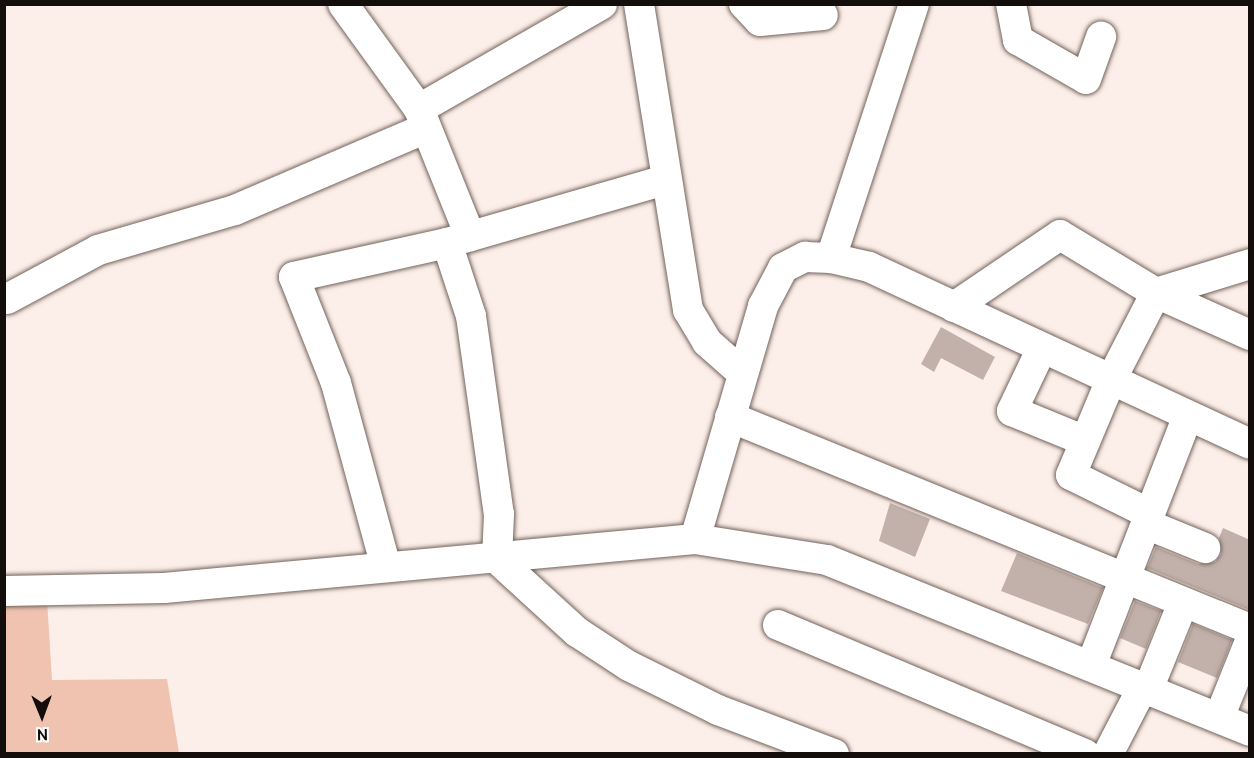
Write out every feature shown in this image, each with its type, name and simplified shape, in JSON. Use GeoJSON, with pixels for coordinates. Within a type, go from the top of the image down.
{"type":"FeatureCollection","features":[{"type":"Feature","properties":{"kind":"street"},"geometry":{"type":"LineString","coordinates":[[343,4],[422,119],[459,240],[499,514],[497,559]]}},
{"type":"Feature","properties":{"kind":"street"},"geometry":{"type":"LineString","coordinates":[[7,299],[98,250],[235,210],[422,119],[602,4]]}},
{"type":"Feature","properties":{"kind":"street"},"geometry":{"type":"LineString","coordinates":[[639,4],[665,180],[688,310],[707,342],[741,372]]}},
{"type":"Feature","properties":{"kind":"street"},"geometry":{"type":"LineString","coordinates":[[744,4],[760,21],[823,15]]}},
{"type":"Feature","properties":{"kind":"street"},"geometry":{"type":"LineString","coordinates":[[831,258],[914,4]]}},
{"type":"Feature","properties":{"kind":"street"},"geometry":{"type":"LineString","coordinates":[[1011,4],[1018,40],[1086,79],[1101,37]]}},
{"type":"Feature","properties":{"kind":"street"},"geometry":{"type":"LineString","coordinates":[[386,567],[336,383],[294,277],[459,240],[665,180]]}},
{"type":"Feature","properties":{"kind":"street"},"geometry":{"type":"LineString","coordinates":[[954,307],[1060,235],[1156,292],[1250,335]]}},
{"type":"Feature","properties":{"kind":"street"},"geometry":{"type":"LineString","coordinates":[[695,540],[741,372],[763,306],[783,268],[805,257],[831,258],[869,267],[1250,444]]}},
{"type":"Feature","properties":{"kind":"street"},"geometry":{"type":"LineString","coordinates":[[1205,548],[1148,519],[1071,475],[1111,380],[1156,292],[1250,264]]}},
{"type":"Feature","properties":{"kind":"street"},"geometry":{"type":"LineString","coordinates":[[1042,348],[1012,411],[1085,441]]}},
{"type":"Feature","properties":{"kind":"street"},"geometry":{"type":"LineString","coordinates":[[1092,663],[1188,416]]}},
{"type":"Feature","properties":{"kind":"street"},"geometry":{"type":"LineString","coordinates":[[730,417],[1250,629]]}},
{"type":"Feature","properties":{"kind":"street"},"geometry":{"type":"LineString","coordinates":[[4,591],[164,588],[695,540],[827,560],[1092,663],[1250,731]]}},
{"type":"Feature","properties":{"kind":"street"},"geometry":{"type":"LineString","coordinates":[[497,559],[577,632],[629,666],[718,710],[834,753]]}},
{"type":"Feature","properties":{"kind":"street"},"geometry":{"type":"LineString","coordinates":[[1108,753],[1137,698],[1149,687],[1183,603]]}},
{"type":"Feature","properties":{"kind":"street"},"geometry":{"type":"LineString","coordinates":[[778,626],[1085,753]]}},
{"type":"Feature","properties":{"kind":"street"},"geometry":{"type":"LineString","coordinates":[[1220,718],[1250,641]]}},
{"type":"Feature","properties":{"kind":"shaded area"},"geometry":{"type":"Polygon","coordinates":[[[4,597],[47,600],[52,680],[167,679],[179,753],[5,753],[4,597]]]}},
{"type":"Feature","properties":{"kind":"building"},"geometry":{"type":"Polygon","coordinates":[[[941,327],[995,357],[983,380],[941,358],[934,372],[921,364],[941,327]]]}},
{"type":"Feature","properties":{"kind":"building"},"geometry":{"type":"Polygon","coordinates":[[[890,503],[930,519],[915,557],[879,541],[890,503]]]}},
{"type":"Feature","properties":{"kind":"building"},"geometry":{"type":"Polygon","coordinates":[[[1223,528],[1250,540],[1250,610],[1147,568],[1156,547],[1198,564],[1215,562],[1221,554],[1219,538],[1223,528]]]}},
{"type":"Feature","properties":{"kind":"building"},"geometry":{"type":"Polygon","coordinates":[[[1017,553],[1103,588],[1088,624],[1001,591],[1017,553]]]}},
{"type":"Feature","properties":{"kind":"building"},"geometry":{"type":"Polygon","coordinates":[[[1135,601],[1161,611],[1146,649],[1120,638],[1135,601]]]}},
{"type":"Feature","properties":{"kind":"building"},"geometry":{"type":"Polygon","coordinates":[[[1193,624],[1232,640],[1217,678],[1178,662],[1193,624]]]}}]}
